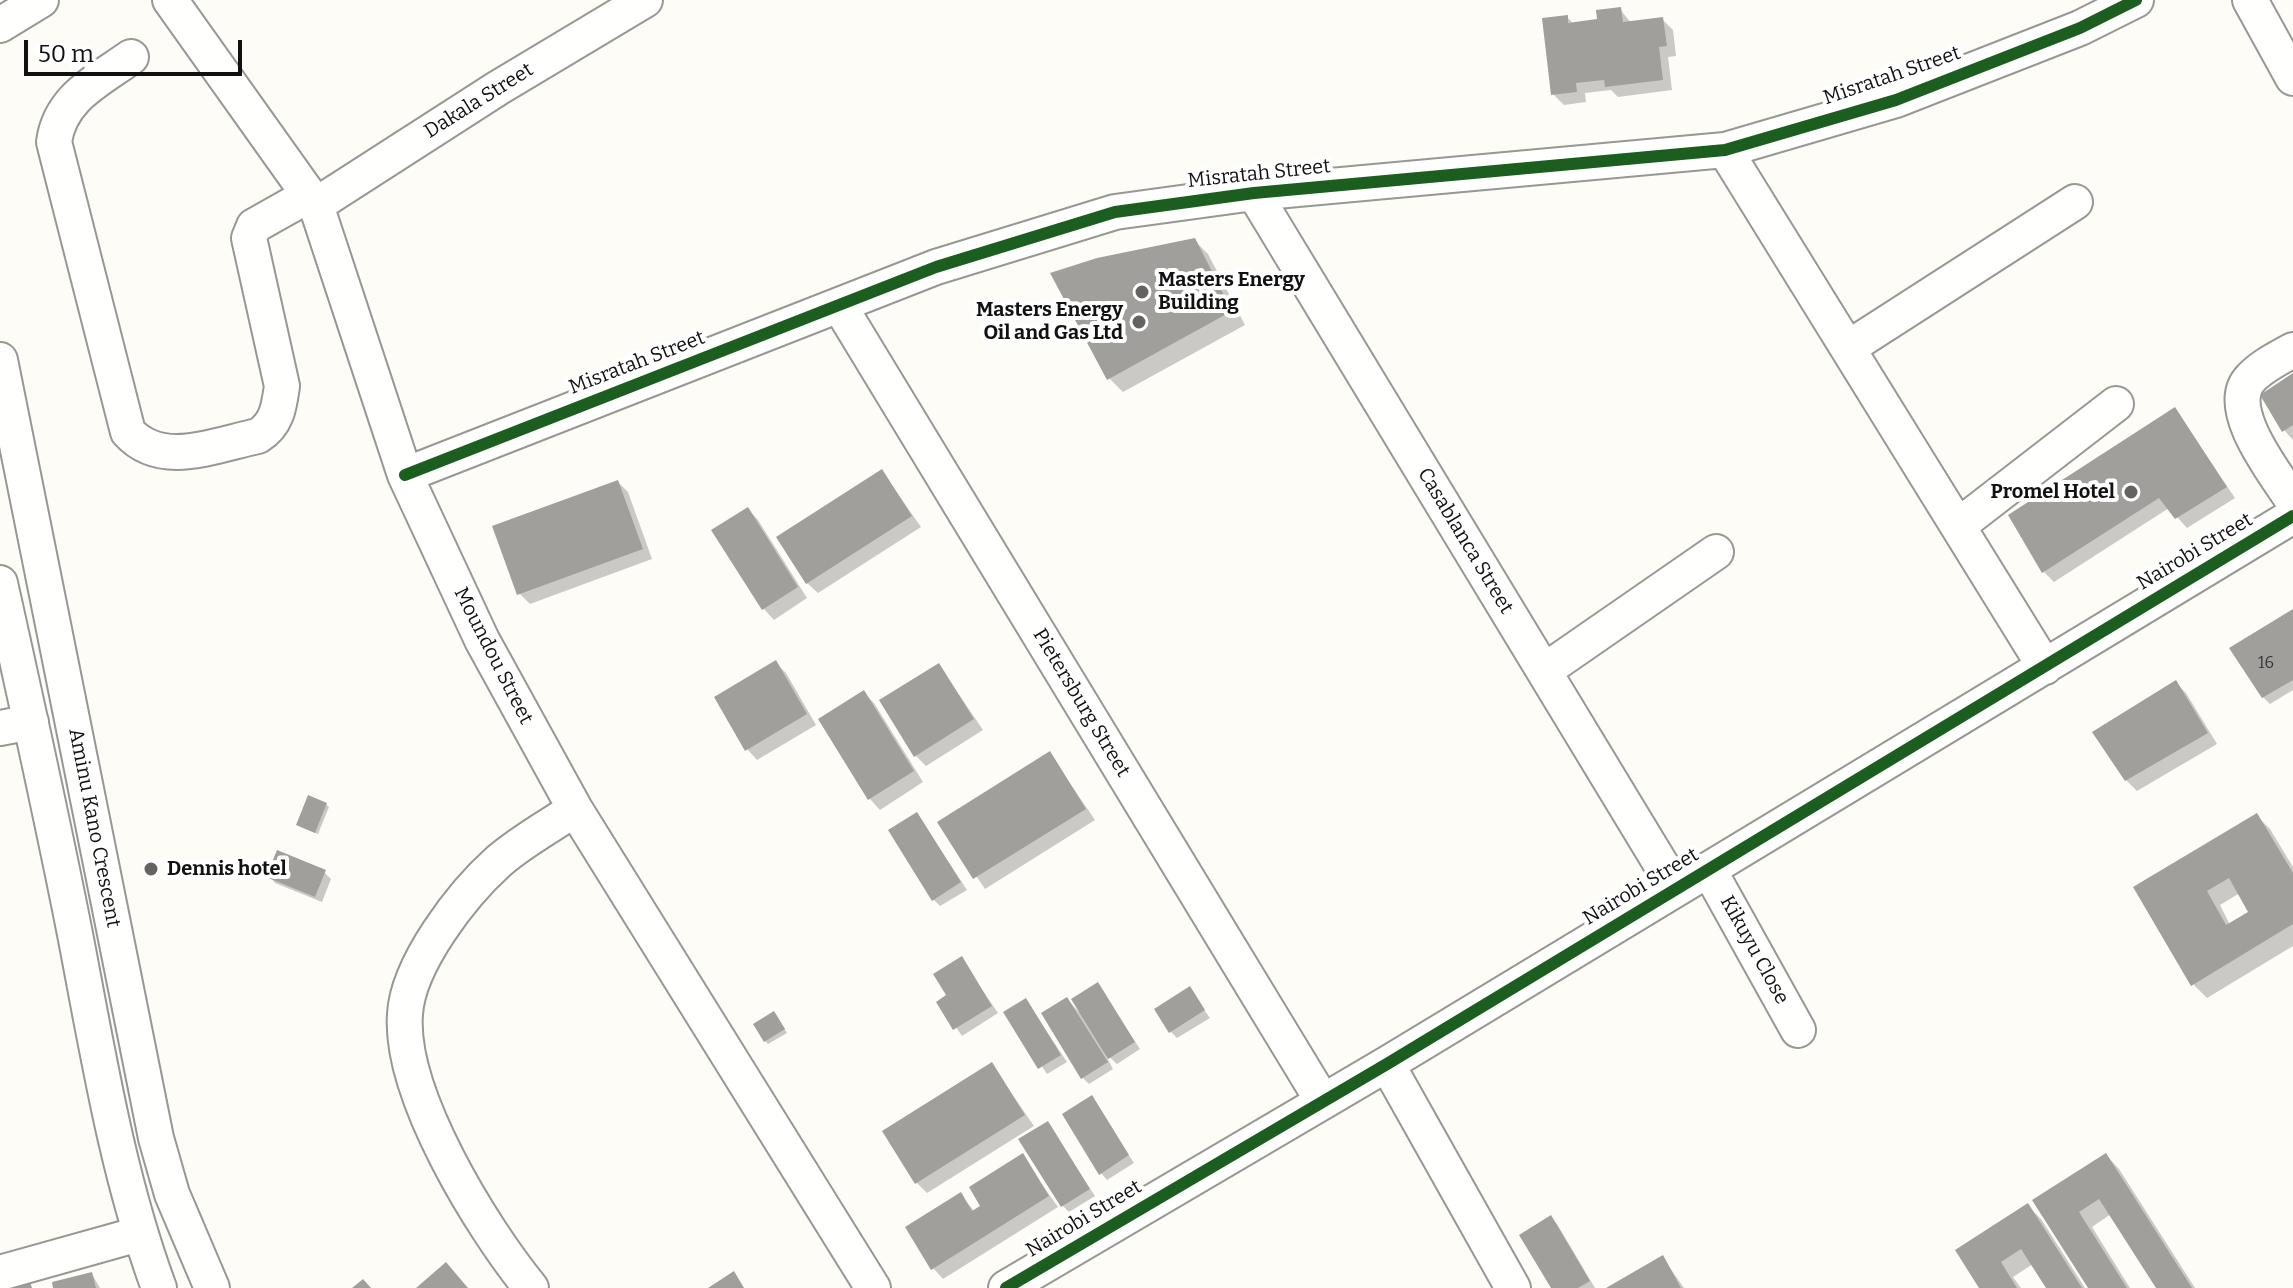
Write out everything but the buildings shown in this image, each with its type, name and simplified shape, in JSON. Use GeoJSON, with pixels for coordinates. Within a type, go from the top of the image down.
{"type":"FeatureCollection","features":[{"type":"Feature","properties":{"kind":"street"},"geometry":{"type":"LineString","coordinates":[[0,25],[41,0]]}},
{"type":"Feature","properties":{"kind":"street","name":"Moundou Street"},"geometry":{"type":"LineString","coordinates":[[170,0],[313,200],[405,475],[482,640],[575,809],[873,1288]]}},
{"type":"Feature","properties":{"kind":"street","name":"Dakala Street"},"geometry":{"type":"LineString","coordinates":[[131,57],[71,99],[56,127],[54,142],[128,432],[138,444],[154,452],[174,453],[258,436],[270,428],[279,410],[282,386],[249,238],[254,226],[313,200],[645,0]]}},
{"type":"Feature","properties":{"kind":"street","name":"Misratah Street"},"geometry":{"type":"LineString","coordinates":[[405,475],[936,267],[1115,212],[1254,193],[1725,150],[1896,100],[2080,28],[2136,0]]}},
{"type":"Feature","properties":{"kind":"street"},"geometry":{"type":"LineString","coordinates":[[2250,0],[2293,78]]}},
{"type":"Feature","properties":{"kind":"street"},"geometry":{"type":"LineString","coordinates":[[1725,150],[2045,667]]}},
{"type":"Feature","properties":{"kind":"street","name":"Casablanca Street"},"geometry":{"type":"LineString","coordinates":[[1254,193],[1676,889]]}},
{"type":"Feature","properties":{"kind":"street"},"geometry":{"type":"LineString","coordinates":[[1848,348],[2075,202]]}},
{"type":"Feature","properties":{"kind":"street","name":"Pietersburg Street"},"geometry":{"type":"LineString","coordinates":[[839,305],[1322,1100]]}},
{"type":"Feature","properties":{"kind":"street"},"geometry":{"type":"LineString","coordinates":[[2293,350],[2249,380],[2241,404],[2251,435],[2293,501]]}},
{"type":"Feature","properties":{"kind":"street","name":"Aminu Kano Crescent"},"geometry":{"type":"LineString","coordinates":[[0,360],[6,429],[156,1138],[172,1194],[212,1288]]}},
{"type":"Feature","properties":{"kind":"street"},"geometry":{"type":"LineString","coordinates":[[1958,526],[2116,404]]}},
{"type":"Feature","properties":{"kind":"street","name":"Nairobi Street"},"geometry":{"type":"LineString","coordinates":[[1006,1288],[1387,1064],[2293,516]]}},
{"type":"Feature","properties":{"kind":"street"},"geometry":{"type":"LineString","coordinates":[[1544,671],[1716,552]]}},
{"type":"Feature","properties":{"kind":"street"},"geometry":{"type":"LineString","coordinates":[[0,583],[16,725],[118,1154],[139,1234],[159,1288]]}},
{"type":"Feature","properties":{"kind":"street"},"geometry":{"type":"LineString","coordinates":[[531,1288],[469,1196],[432,1124],[412,1065],[405,1015],[417,970],[448,919],[499,861],[575,809]]}},
{"type":"Feature","properties":{"kind":"street","name":"Kikuyu Close"},"geometry":{"type":"LineString","coordinates":[[1709,870],[1798,1030]]}},
{"type":"Feature","properties":{"kind":"street"},"geometry":{"type":"LineString","coordinates":[[1387,1064],[1513,1288]]}},
{"type":"Feature","properties":{"kind":"street"},"geometry":{"type":"LineString","coordinates":[[0,1273],[139,1234]]}},
{"type":"Feature","properties":{"kind":"cycle path"},"geometry":{"type":"LineString","coordinates":[[405,475],[936,267],[1115,212],[1254,193],[1725,150],[1896,100],[2080,28],[2136,0]]}},
{"type":"Feature","properties":{"kind":"cycle path"},"geometry":{"type":"LineString","coordinates":[[1006,1288],[1387,1064],[2293,516]]}},
{"type":"Feature","properties":{"kind":"place","name":"Masters Energy Building"},"geometry":{"type":"Point","coordinates":[1142,292]}},
{"type":"Feature","properties":{"kind":"place","name":"Masters Energy Oil and Gas Ltd"},"geometry":{"type":"Point","coordinates":[1139,322]}},
{"type":"Feature","properties":{"kind":"place","name":"Promel Hotel"},"geometry":{"type":"Point","coordinates":[2131,492]}},
{"type":"Feature","properties":{"kind":"place","name":"Dennis hotel"},"geometry":{"type":"Point","coordinates":[151,869]}}]}
